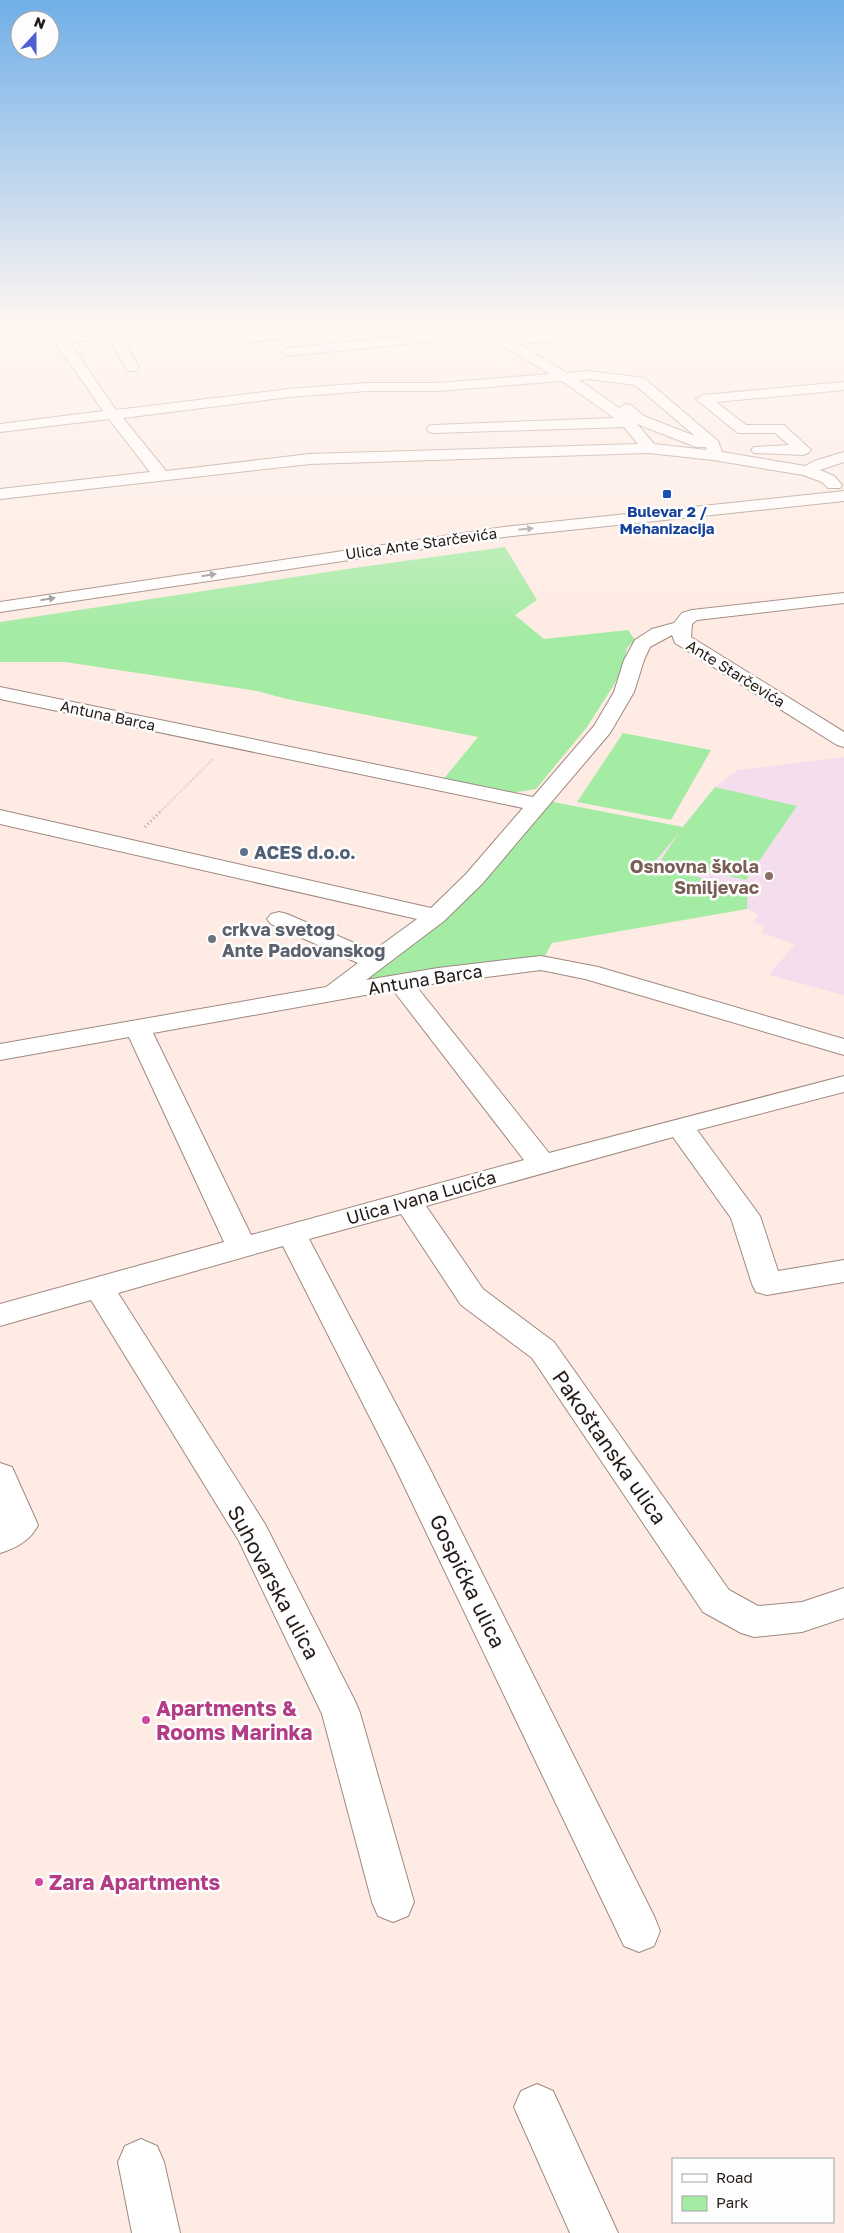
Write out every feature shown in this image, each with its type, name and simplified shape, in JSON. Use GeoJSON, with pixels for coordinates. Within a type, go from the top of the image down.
{"type":"FeatureCollection","features":[{"type":"Feature","properties":{"kind":"street"},"geometry":{"type":"LineString","coordinates":[[123,428],[160,474]]}},
{"type":"Feature","properties":{"kind":"street"},"geometry":{"type":"LineString","coordinates":[[434,429],[456,428]]}},
{"type":"Feature","properties":{"kind":"street"},"geometry":{"type":"LineString","coordinates":[[632,428],[649,448]]}},
{"type":"Feature","properties":{"kind":"street"},"geometry":{"type":"LineString","coordinates":[[660,428],[710,448],[808,471],[828,480],[841,489]]}},
{"type":"Feature","properties":{"kind":"street"},"geometry":{"type":"LineString","coordinates":[[667,428],[674,434]]}},
{"type":"Feature","properties":{"kind":"street"},"geometry":{"type":"LineString","coordinates":[[685,428],[710,448]]}},
{"type":"Feature","properties":{"kind":"street"},"geometry":{"type":"LineString","coordinates":[[741,428],[743,430],[774,428]]}},
{"type":"Feature","properties":{"kind":"street"},"geometry":{"type":"LineString","coordinates":[[0,494],[160,474],[310,459],[649,448],[803,450],[778,428]]}},
{"type":"Feature","properties":{"kind":"street"},"geometry":{"type":"LineString","coordinates":[[808,471],[820,464],[844,457]]}},
{"type":"Feature","properties":{"kind":"street","name":"Ulica Ante Starčevića"},"geometry":{"type":"LineString","coordinates":[[0,593],[498,520],[686,498],[841,489]]}},
{"type":"Feature","properties":{"kind":"street","name":"Ulica Ante Starčevića"},"geometry":{"type":"LineString","coordinates":[[0,607],[504,532],[687,511],[841,489]]}},
{"type":"Feature","properties":{"kind":"street","name":"Ante Starčevića"},"geometry":{"type":"LineString","coordinates":[[844,598],[692,615],[684,619],[680,627],[682,639],[844,742]]}},
{"type":"Feature","properties":{"kind":"street"},"geometry":{"type":"LineString","coordinates":[[333,993],[436,916],[474,879],[603,729],[624,692],[642,644],[658,633],[680,627]]}},
{"type":"Feature","properties":{"kind":"street","name":"Antuna Barca"},"geometry":{"type":"LineString","coordinates":[[0,693],[539,805]]}},
{"type":"Feature","properties":{"kind":"street"},"geometry":{"type":"LineString","coordinates":[[0,818],[436,916]]}},
{"type":"Feature","properties":{"kind":"street"},"geometry":{"type":"LineString","coordinates":[[280,919],[375,961]]}},
{"type":"Feature","properties":{"kind":"street","name":"Antuna Barca"},"geometry":{"type":"LineString","coordinates":[[0,1052],[438,975],[541,963],[589,972],[844,1047]]}},
{"type":"Feature","properties":{"kind":"street"},"geometry":{"type":"LineString","coordinates":[[399,982],[542,1164]]}},
{"type":"Feature","properties":{"kind":"street"},"geometry":{"type":"LineString","coordinates":[[136,1027],[242,1248]]}},
{"type":"Feature","properties":{"kind":"street","name":"Ulica Ivana Lucića"},"geometry":{"type":"LineString","coordinates":[[0,1315],[680,1126],[844,1084]]}},
{"type":"Feature","properties":{"kind":"street"},"geometry":{"type":"LineString","coordinates":[[680,1126],[745,1216],[767,1284],[844,1271]]}},
{"type":"Feature","properties":{"kind":"street","name":"Pakoštanska ulica"},"geometry":{"type":"LineString","coordinates":[[407,1201],[472,1297],[543,1350],[716,1601],[754,1622],[802,1617],[844,1603]]}},
{"type":"Feature","properties":{"kind":"street","name":"Gospićka ulica"},"geometry":{"type":"LineString","coordinates":[[292,1234],[412,1467],[638,1931]]}},
{"type":"Feature","properties":{"kind":"street","name":"Suhovarska ulica"},"geometry":{"type":"LineString","coordinates":[[99,1288],[253,1534],[341,1713],[393,1902]]}},
{"type":"Feature","properties":{"kind":"street"},"geometry":{"type":"LineString","coordinates":[[0,1476],[21,1526],[0,1539]]}},
{"type":"Feature","properties":{"kind":"street"},"geometry":{"type":"LineString","coordinates":[[537,2108],[594,2233]]}},
{"type":"Feature","properties":{"kind":"street"},"geometry":{"type":"LineString","coordinates":[[141,2162],[156,2233]]}},
{"type":"Feature","properties":{"kind":"path"},"geometry":{"type":"LineString","coordinates":[[125,846],[231,741]]}},
{"type":"Feature","properties":{"kind":"shaded area","name":"Osnovna škola Smiljevac"},"geometry":{"type":"Polygon","coordinates":[[[844,757],[844,995],[769,975],[795,944],[762,933],[764,926],[753,922],[758,914],[747,909],[748,890],[651,865],[715,787],[738,770],[844,757]]]}},
{"type":"Feature","properties":{"kind":"green space"},"geometry":{"type":"Polygon","coordinates":[[[505,547],[537,600],[515,615],[544,639],[628,630],[635,640],[627,648],[622,672],[587,727],[536,789],[505,794],[442,781],[478,737],[287,699],[257,691],[65,662],[0,662],[0,622],[505,547]]]}},
{"type":"Feature","properties":{"kind":"green space"},"geometry":{"type":"Polygon","coordinates":[[[623,733],[711,750],[671,820],[577,802],[623,733]]]}},
{"type":"Feature","properties":{"kind":"green space"},"geometry":{"type":"Polygon","coordinates":[[[715,787],[797,806],[746,880],[661,860],[679,833],[652,865],[748,890],[747,909],[552,943],[541,963],[333,993],[436,916],[543,800],[683,827],[715,787]]]}},
{"type":"Feature","properties":{"kind":"place","name":"Bulevar 2 / Mehanizacija"},"geometry":{"type":"Point","coordinates":[667,494]}},
{"type":"Feature","properties":{"kind":"place","name":"ACES d.o.o."},"geometry":{"type":"Point","coordinates":[244,852]}},
{"type":"Feature","properties":{"kind":"place","name":"Osnovna škola Smiljevac"},"geometry":{"type":"Point","coordinates":[769,876]}},
{"type":"Feature","properties":{"kind":"place","name":"crkva svetog Ante Padovanskog"},"geometry":{"type":"Point","coordinates":[212,939]}},
{"type":"Feature","properties":{"kind":"place","name":"Apartments & Rooms Marinka"},"geometry":{"type":"Point","coordinates":[146,1720]}},
{"type":"Feature","properties":{"kind":"place","name":"Zara Apartments"},"geometry":{"type":"Point","coordinates":[39,1882]}}]}
